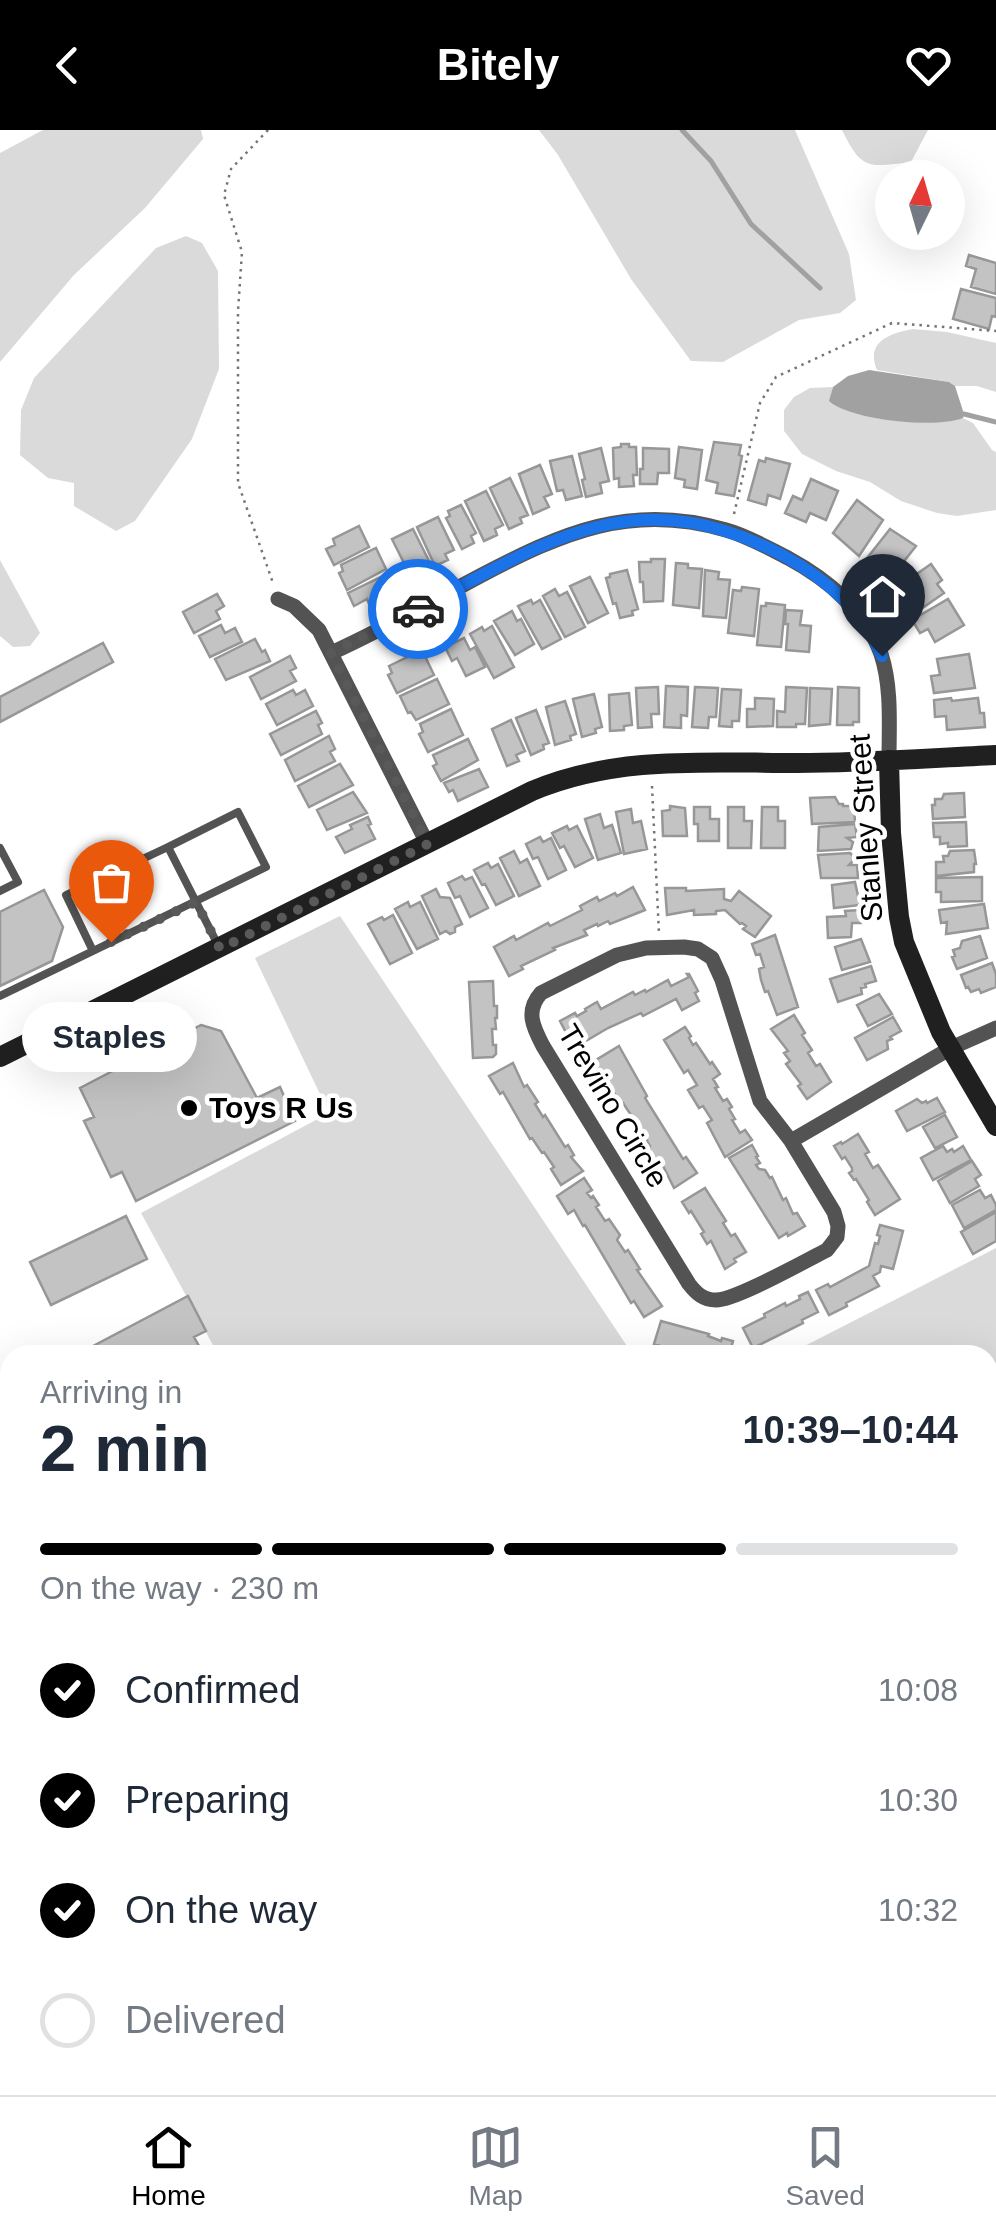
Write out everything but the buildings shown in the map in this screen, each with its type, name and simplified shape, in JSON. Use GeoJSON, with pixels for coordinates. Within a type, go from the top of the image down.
{"type":"FeatureCollection","features":[{"type":"Feature","properties":{"kind":"street","name":"Stanley Street"},"geometry":{"type":"LineString","coordinates":[[331,653],[514,558],[601,525],[650,520],[704,525],[754,540],[800,564],[835,590],[859,615],[882,656],[887,685],[891,833],[902,930],[919,982],[996,1126]]}},
{"type":"Feature","properties":{"kind":"street"},"geometry":{"type":"LineString","coordinates":[[278,599],[294,606],[319,630],[428,844]]}},
{"type":"Feature","properties":{"kind":"street"},"geometry":{"type":"LineString","coordinates":[[0,1057],[532,791],[566,778],[652,763],[800,763],[996,755]]}},
{"type":"Feature","properties":{"kind":"street","name":"Trevino Circle"},"geometry":{"type":"LineString","coordinates":[[659,948],[698,949],[712,958],[722,980],[754,1087],[770,1117],[791,1142],[834,1212],[838,1226],[833,1244],[734,1296],[715,1300],[699,1295],[543,1046],[532,1021],[534,1000],[616,955],[659,948]]}},
{"type":"Feature","properties":{"kind":"street"},"geometry":{"type":"LineString","coordinates":[[791,1142],[951,1048],[996,1028]]}},
{"type":"Feature","properties":{"kind":"lane"},"geometry":{"type":"LineString","coordinates":[[0,996],[196,902],[266,867],[238,812],[66,895],[93,951]]}},
{"type":"Feature","properties":{"kind":"lane"},"geometry":{"type":"LineString","coordinates":[[168,847],[220,949]]}},
{"type":"Feature","properties":{"kind":"lane"},"geometry":{"type":"LineString","coordinates":[[0,848],[18,882],[0,891]]}},
{"type":"Feature","properties":{"kind":"path"},"geometry":{"type":"LineString","coordinates":[[268,130],[231,169],[224,195],[242,252],[238,482],[278,599]]}},
{"type":"Feature","properties":{"kind":"path"},"geometry":{"type":"LineString","coordinates":[[734,514],[760,403],[776,377],[892,323],[996,331]]}},
{"type":"Feature","properties":{"kind":"path"},"geometry":{"type":"LineString","coordinates":[[652,786],[659,948]]}},
{"type":"Feature","properties":{"kind":"shaded area"},"geometry":{"type":"Polygon","coordinates":[[[43,130],[201,130],[203,139],[145,208],[74,275],[0,362],[0,153],[43,130]]]}},
{"type":"Feature","properties":{"kind":"shaded area"},"geometry":{"type":"Polygon","coordinates":[[[539,130],[795,130],[849,254],[856,300],[840,313],[799,320],[723,362],[691,361],[631,279],[558,155],[539,130]]]}},
{"type":"Feature","properties":{"kind":"shaded area"},"geometry":{"type":"Polygon","coordinates":[[[842,130],[928,130],[912,160],[875,160],[875,165],[855,153],[842,130]]]}},
{"type":"Feature","properties":{"kind":"shaded area"},"geometry":{"type":"Polygon","coordinates":[[[186,236],[202,243],[218,271],[219,369],[192,439],[135,521],[116,531],[74,506],[74,483],[48,478],[20,455],[21,410],[34,378],[156,248],[186,236]]]}},
{"type":"Feature","properties":{"kind":"shaded area"},"geometry":{"type":"Polygon","coordinates":[[[913,329],[996,343],[996,392],[877,370],[874,352],[882,340],[913,329]]]}},
{"type":"Feature","properties":{"kind":"shaded area"},"geometry":{"type":"Polygon","coordinates":[[[869,370],[949,382],[955,386],[963,418],[934,423],[894,421],[855,413],[829,401],[833,387],[848,376],[869,370]]]}},
{"type":"Feature","properties":{"kind":"shaded area"},"geometry":{"type":"Polygon","coordinates":[[[833,387],[830,401],[855,413],[915,422],[963,418],[973,423],[996,452],[996,510],[957,516],[937,513],[901,501],[870,482],[802,454],[784,431],[784,410],[794,397],[810,388],[833,387]]]}},
{"type":"Feature","properties":{"kind":"shaded area"},"geometry":{"type":"Polygon","coordinates":[[[0,560],[40,633],[30,646],[13,647],[0,636],[0,560]]]}},
{"type":"Feature","properties":{"kind":"shaded area"},"geometry":{"type":"Polygon","coordinates":[[[340,916],[626,1345],[213,1345],[141,1213],[329,1113],[255,958],[340,916]]]}},
{"type":"Feature","properties":{"kind":"shaded area"},"geometry":{"type":"Polygon","coordinates":[[[996,1248],[996,1345],[807,1345],[996,1248]]]}},
{"type":"Feature","properties":{"kind":"waterway"},"geometry":{"type":"LineString","coordinates":[[682,130],[711,161],[751,224],[820,288]]}},
{"type":"Feature","properties":{"kind":"waterway"},"geometry":{"type":"LineString","coordinates":[[964,414],[996,422]]}},
{"type":"Feature","properties":{"kind":"way so far"},"geometry":{"type":"LineString","coordinates":[[111,942],[196,902],[220,949],[428,844],[331,653],[418,609]]}},
{"type":"Feature","properties":{"kind":"place","name":"Staples"},"geometry":{"type":"Point","coordinates":[111,942]}},
{"type":"Feature","properties":{"kind":"place","name":"Toys R Us"},"geometry":{"type":"Point","coordinates":[189,1108]}},
{"type":"Feature","properties":{"kind":"route"},"geometry":{"type":"LineString","coordinates":[[418,609],[514,558],[575,532],[627,521],[676,520],[728,530],[800,564],[844,598],[872,634],[882,656]]}}]}
